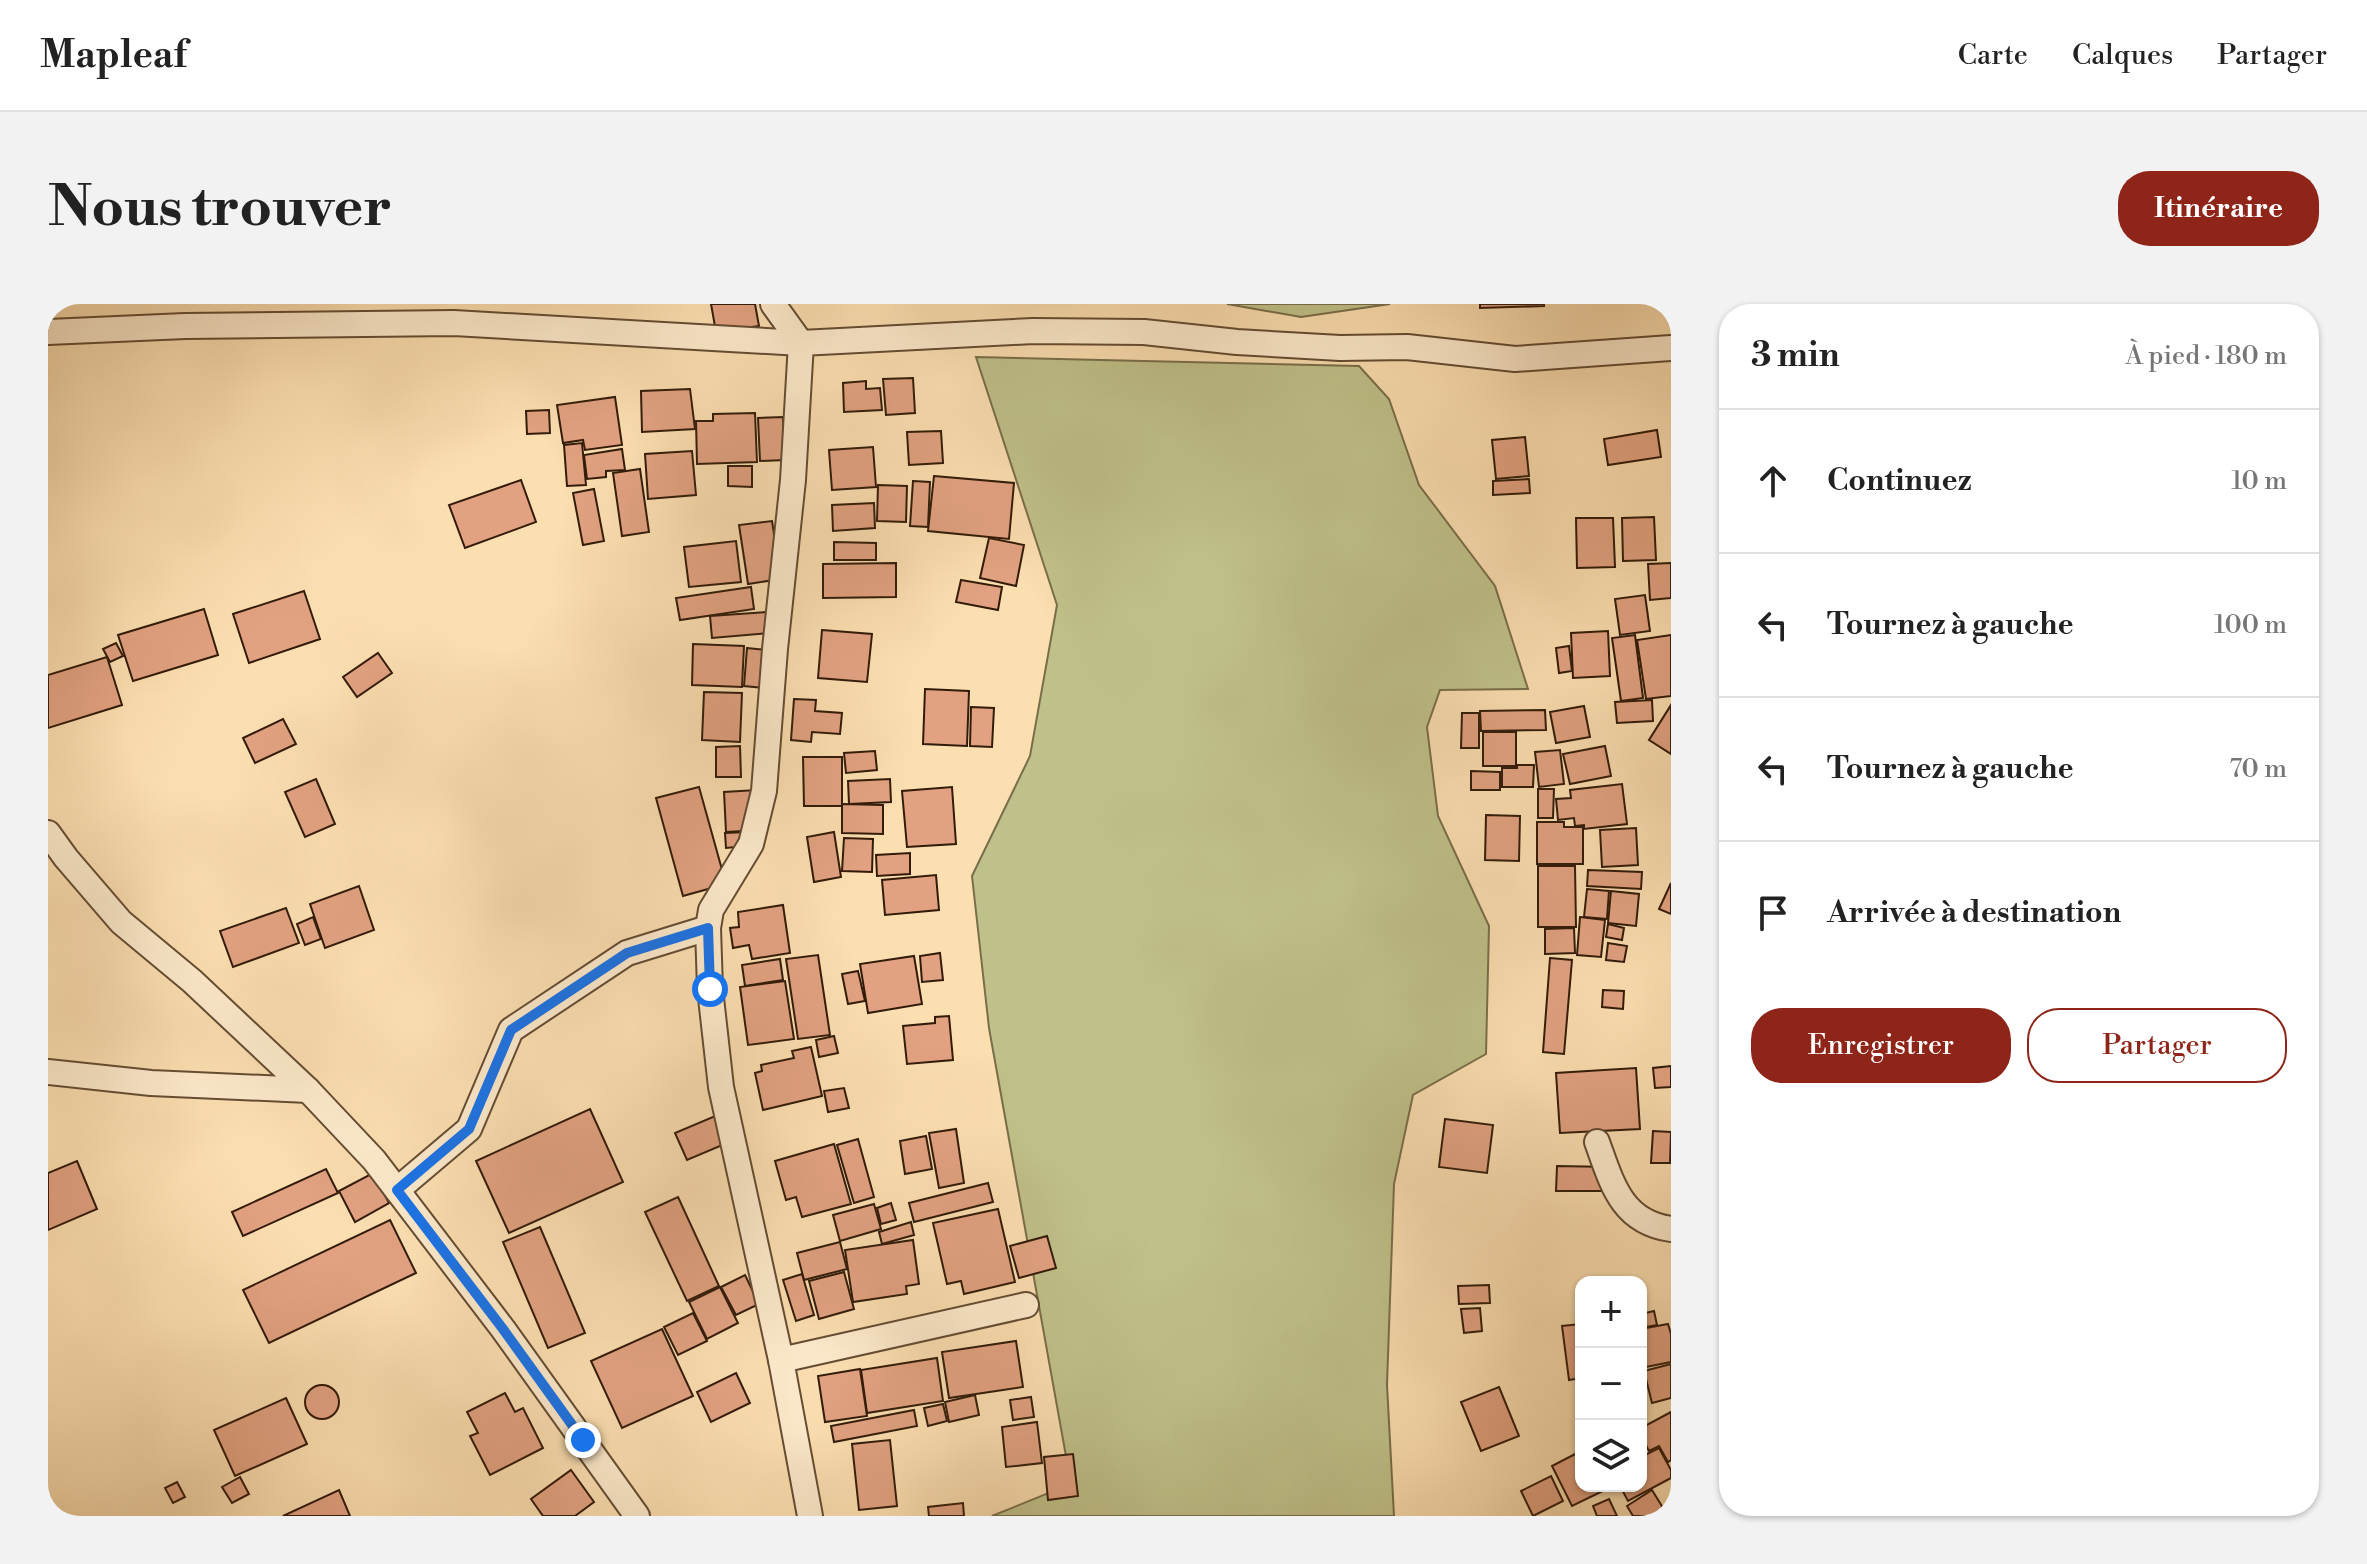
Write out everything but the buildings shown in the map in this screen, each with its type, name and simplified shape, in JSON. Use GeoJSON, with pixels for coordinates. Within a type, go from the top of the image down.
{"type":"FeatureCollection","features":[{"type":"Feature","properties":{"kind":"street"},"geometry":{"type":"LineString","coordinates":[[773,304],[801,343],[793,480],[764,791],[751,844],[711,910],[708,928],[710,989],[721,1087],[781,1360],[810,1516]]}},
{"type":"Feature","properties":{"kind":"street"},"geometry":{"type":"LineString","coordinates":[[48,332],[185,326],[356,313],[454,323],[801,343],[1033,331],[1144,332],[1237,342],[1340,348],[1407,347],[1515,359],[1671,348]]}},
{"type":"Feature","properties":{"kind":"street"},"geometry":{"type":"LineString","coordinates":[[48,833],[121,922],[192,981],[308,1090],[374,1160],[503,1329],[637,1516]]}},
{"type":"Feature","properties":{"kind":"street"},"geometry":{"type":"LineString","coordinates":[[397,1190],[469,1129],[511,1030],[627,953],[708,928]]}},
{"type":"Feature","properties":{"kind":"street"},"geometry":{"type":"LineString","coordinates":[[48,1072],[151,1083],[308,1090]]}},
{"type":"Feature","properties":{"kind":"street"},"geometry":{"type":"LineString","coordinates":[[1597,1142],[1612,1183],[1626,1206],[1645,1222],[1671,1229]]}},
{"type":"Feature","properties":{"kind":"street"},"geometry":{"type":"LineString","coordinates":[[781,1360],[1026,1305]]}},
{"type":"Feature","properties":{"kind":"green space"},"geometry":{"type":"Polygon","coordinates":[[[1227,304],[1390,304],[1301,317],[1227,304]]]}},
{"type":"Feature","properties":{"kind":"green space"},"geometry":{"type":"Polygon","coordinates":[[[976,357],[1359,366],[1389,399],[1419,485],[1495,586],[1528,689],[1440,690],[1427,727],[1438,816],[1489,926],[1486,1054],[1413,1095],[1394,1184],[1387,1385],[1394,1516],[992,1516],[1071,1484],[989,1028],[972,876],[1030,756],[1057,605],[976,357]]]}},
{"type":"Feature","properties":{"kind":"route"},"geometry":{"type":"LineString","coordinates":[[583,1440],[397,1190],[469,1129],[511,1030],[627,953],[708,928],[710,989]]}}]}
